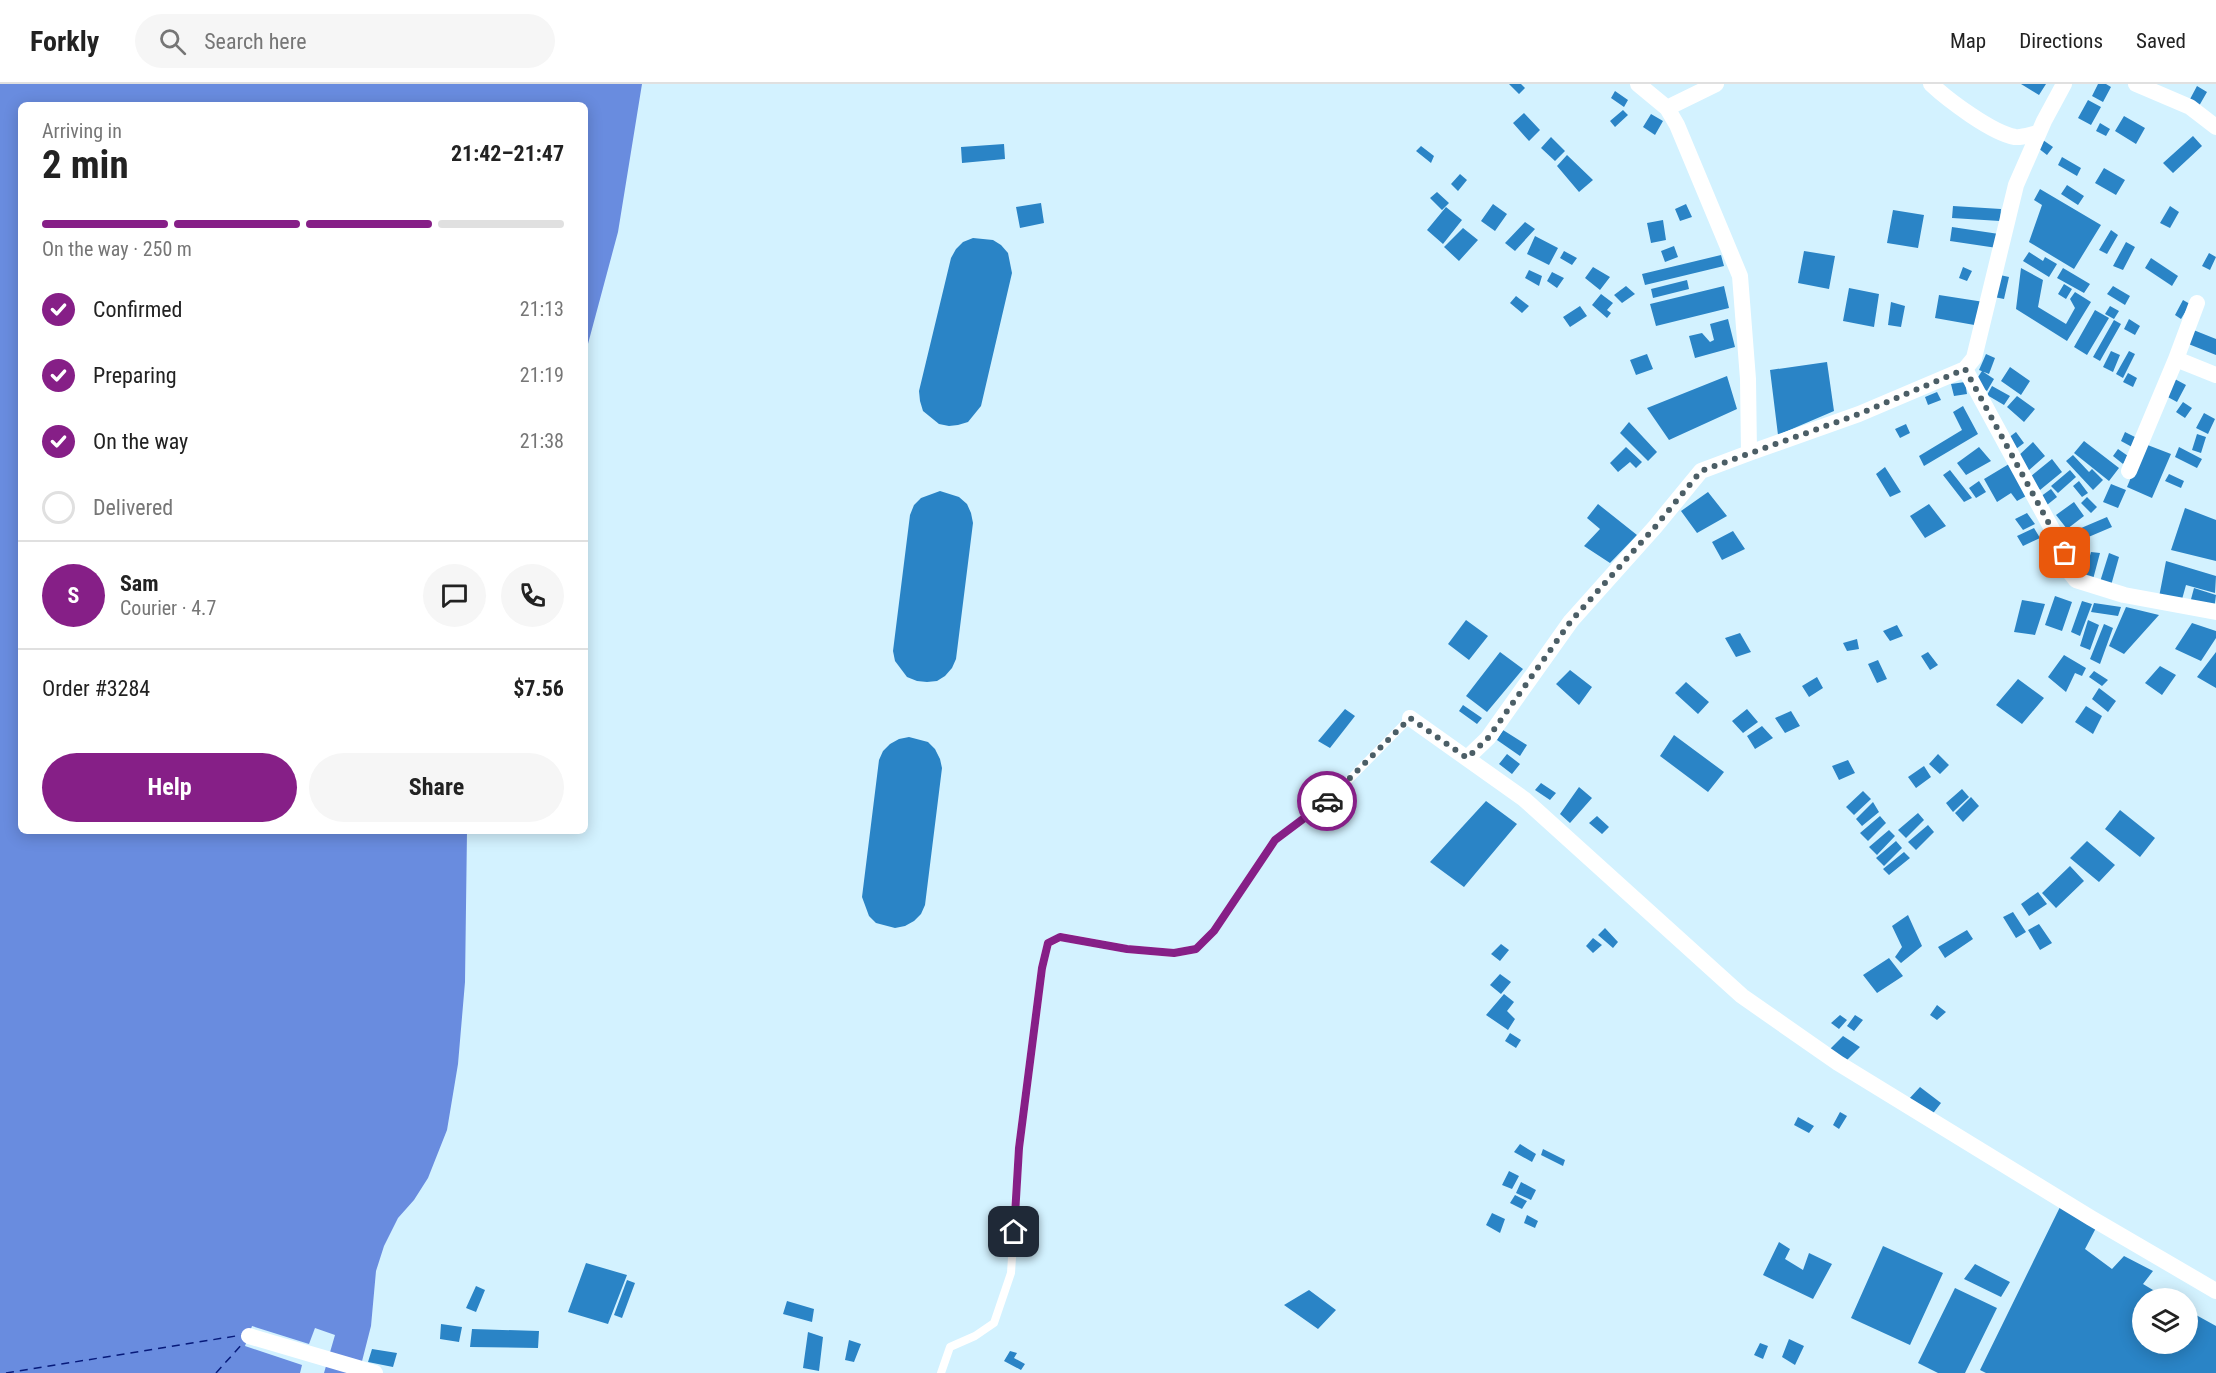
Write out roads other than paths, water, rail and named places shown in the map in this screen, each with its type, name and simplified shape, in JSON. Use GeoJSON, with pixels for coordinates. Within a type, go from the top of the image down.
{"type":"FeatureCollection","features":[{"type":"Feature","properties":{"kind":"street"},"geometry":{"type":"LineString","coordinates":[[1638,84],[1667,108],[1677,125],[1740,276],[1748,379],[1749,453]]}},
{"type":"Feature","properties":{"kind":"street"},"geometry":{"type":"LineString","coordinates":[[1667,108],[1716,84]]}},
{"type":"Feature","properties":{"kind":"street"},"geometry":{"type":"LineString","coordinates":[[1931,84],[1943,96],[1989,126],[2016,137],[2039,133]]}},
{"type":"Feature","properties":{"kind":"street"},"geometry":{"type":"LineString","coordinates":[[1467,758],[1488,738],[1571,621],[1655,527],[1701,471],[1859,414],[1965,369],[1974,358],[2016,185],[2064,84]]}},
{"type":"Feature","properties":{"kind":"street"},"geometry":{"type":"LineString","coordinates":[[2136,84],[2190,107],[2216,127]]}},
{"type":"Feature","properties":{"kind":"street"},"geometry":{"type":"LineString","coordinates":[[2129,471],[2197,303]]}},
{"type":"Feature","properties":{"kind":"street"},"geometry":{"type":"LineString","coordinates":[[2176,359],[2216,375]]}},
{"type":"Feature","properties":{"kind":"street"},"geometry":{"type":"LineString","coordinates":[[1965,369],[2065,553],[2068,570],[2076,580],[2124,595],[2216,612]]}},
{"type":"Feature","properties":{"kind":"street"},"geometry":{"type":"LineString","coordinates":[[1410,718],[1524,799],[1742,996],[1848,1070],[2216,1292]]}},
{"type":"Feature","properties":{"kind":"street"},"geometry":{"type":"LineString","coordinates":[[249,1336],[375,1373]]}},
{"type":"Feature","properties":{"kind":"lane"},"geometry":{"type":"LineString","coordinates":[[941,1373],[950,1347],[975,1336],[994,1323],[1011,1273],[1019,1148],[1042,968],[1048,943],[1060,937],[1127,949],[1174,953],[1196,949],[1214,931],[1275,840],[1330,799],[1410,718]]}},
{"type":"Feature","properties":{"kind":"water"},"geometry":{"type":"Polygon","coordinates":[[[0,84],[642,84],[618,232],[588,344],[588,102],[18,102],[18,834],[467,834],[465,982],[458,1064],[447,1130],[428,1178],[414,1200],[398,1218],[384,1246],[376,1271],[371,1326],[359,1373],[0,1373],[0,84]]]}}]}
